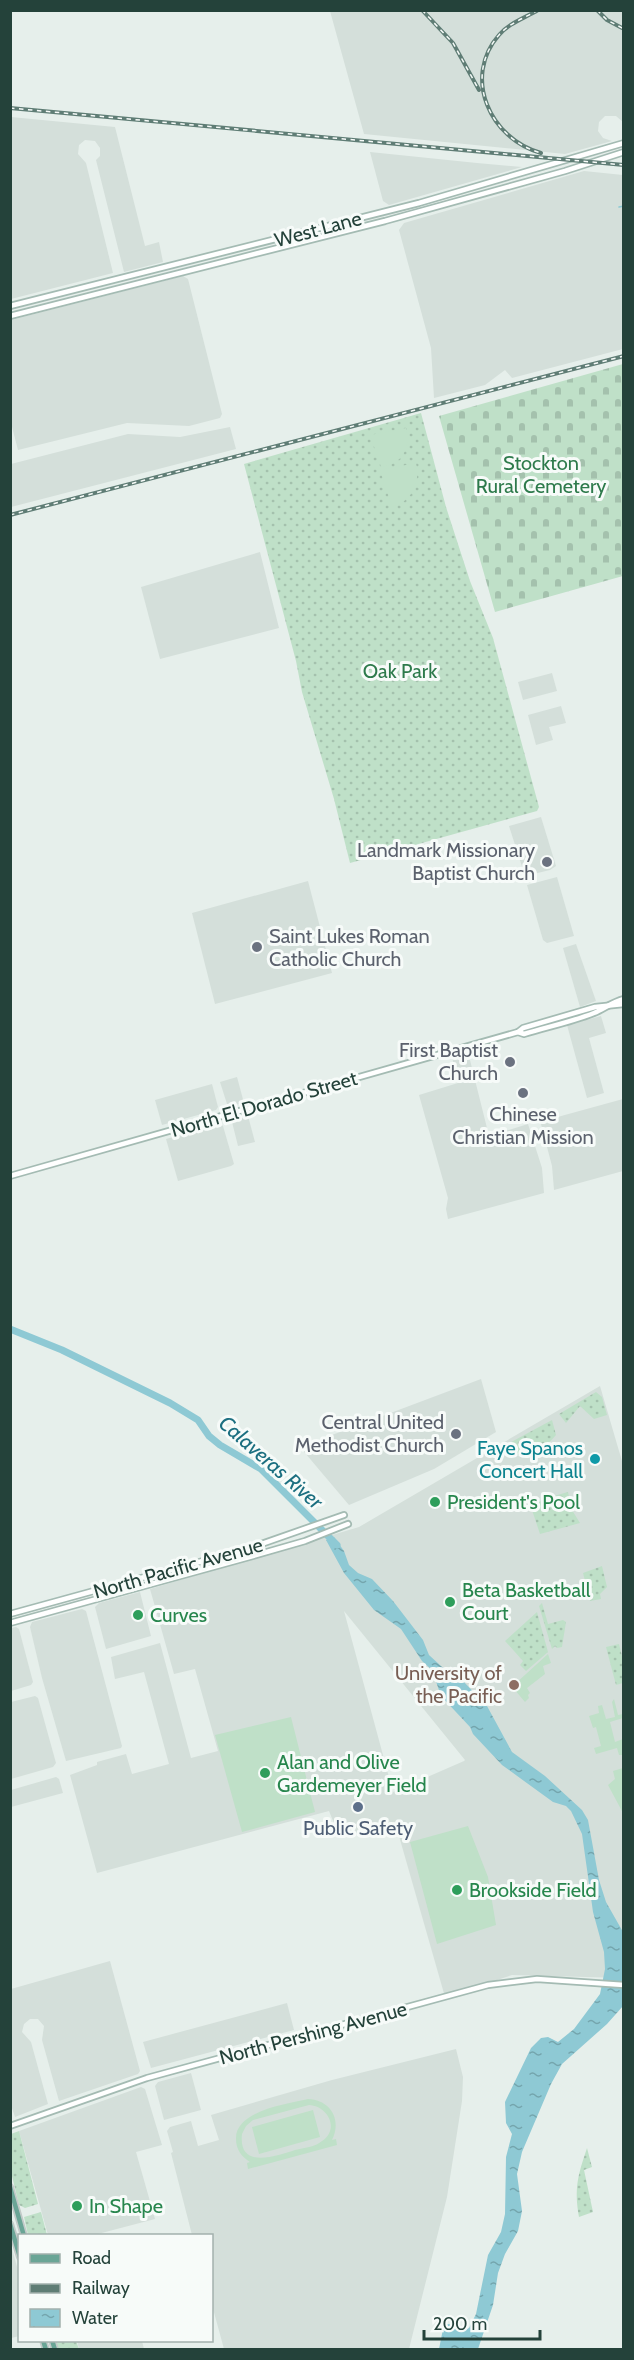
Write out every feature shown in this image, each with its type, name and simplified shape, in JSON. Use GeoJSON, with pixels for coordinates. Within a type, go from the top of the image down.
{"type":"FeatureCollection","features":[{"type":"Feature","properties":{"kind":"main road","name":"West Lane"},"geometry":{"type":"LineString","coordinates":[[10,306],[419,203],[624,143]]}},
{"type":"Feature","properties":{"kind":"main road","name":"West Lane"},"geometry":{"type":"LineString","coordinates":[[10,316],[360,228],[565,171],[624,152]]}},
{"type":"Feature","properties":{"kind":"main road","name":"North El Dorado Street"},"geometry":{"type":"LineString","coordinates":[[10,1176],[518,1032],[524,1034],[596,1012],[624,999]]}},
{"type":"Feature","properties":{"kind":"main road","name":"North El Dorado Street"},"geometry":{"type":"LineString","coordinates":[[605,1006],[624,1004]]}},
{"type":"Feature","properties":{"kind":"main road","name":"North Pacific Avenue"},"geometry":{"type":"LineString","coordinates":[[10,1614],[276,1540],[344,1515]]}},
{"type":"Feature","properties":{"kind":"main road","name":"North Pacific Avenue"},"geometry":{"type":"LineString","coordinates":[[10,1623],[253,1556],[348,1524]]}},
{"type":"Feature","properties":{"kind":"main road"},"geometry":{"type":"LineString","coordinates":[[253,1556],[258,1549],[276,1540]]}},
{"type":"Feature","properties":{"kind":"main road"},"geometry":{"type":"LineString","coordinates":[[144,1586],[160,1579],[163,1573]]}},
{"type":"Feature","properties":{"kind":"main road"},"geometry":{"type":"LineString","coordinates":[[22,1620],[26,1614],[38,1607]]}},
{"type":"Feature","properties":{"kind":"main road","name":"North Pershing Avenue"},"geometry":{"type":"LineString","coordinates":[[10,2126],[147,2078],[488,1985],[520,1980],[570,1980],[624,1985]]}},
{"type":"Feature","properties":{"kind":"main road"},"geometry":{"type":"LineString","coordinates":[[10,2187],[24,2234]]}},
{"type":"Feature","properties":{"kind":"main road"},"geometry":{"type":"LineString","coordinates":[[10,2224],[18,2250]]}},
{"type":"Feature","properties":{"kind":"shaded area"},"geometry":{"type":"Polygon","coordinates":[[[330,11],[623,11],[623,122],[616,116],[605,116],[599,122],[598,131],[603,138],[612,141],[565,154],[364,134],[330,11]]]}},
{"type":"Feature","properties":{"kind":"shaded area"},"geometry":{"type":"Polygon","coordinates":[[[11,117],[115,127],[145,246],[159,242],[163,262],[124,272],[96,160],[100,156],[100,148],[95,141],[85,140],[79,145],[78,154],[86,163],[113,273],[11,299],[11,117]]]}},
{"type":"Feature","properties":{"kind":"shaded area"},"geometry":{"type":"Polygon","coordinates":[[[370,152],[522,167],[389,205],[383,201],[370,152]]]}},
{"type":"Feature","properties":{"kind":"shaded area"},"geometry":{"type":"Polygon","coordinates":[[[584,171],[623,175],[623,349],[512,378],[505,370],[485,385],[434,398],[431,348],[399,230],[404,223],[584,171]]]}},
{"type":"Feature","properties":{"kind":"shaded area"},"geometry":{"type":"Polygon","coordinates":[[[183,276],[188,279],[222,414],[220,418],[189,426],[127,423],[18,450],[11,423],[11,320],[183,276]]]}},
{"type":"Feature","properties":{"kind":"shaded area"},"geometry":{"type":"Polygon","coordinates":[[[230,427],[236,449],[11,507],[11,464],[128,434],[180,437],[230,427]]]}},
{"type":"Feature","properties":{"kind":"shaded area"},"geometry":{"type":"Polygon","coordinates":[[[260,552],[279,628],[160,659],[141,587],[260,552]]]}},
{"type":"Feature","properties":{"kind":"shaded area"},"geometry":{"type":"Polygon","coordinates":[[[552,673],[557,691],[523,700],[518,682],[552,673]]]}},
{"type":"Feature","properties":{"kind":"shaded area"},"geometry":{"type":"Polygon","coordinates":[[[561,706],[566,723],[549,727],[553,740],[536,745],[528,715],[561,706]]]}},
{"type":"Feature","properties":{"kind":"shaded area"},"geometry":{"type":"Polygon","coordinates":[[[541,817],[556,866],[550,870],[525,876],[509,826],[541,817]]]}},
{"type":"Feature","properties":{"kind":"shaded area"},"geometry":{"type":"Polygon","coordinates":[[[557,877],[574,936],[547,943],[543,940],[527,885],[557,877]]]}},
{"type":"Feature","properties":{"kind":"shaded area"},"geometry":{"type":"Polygon","coordinates":[[[308,881],[332,973],[215,1004],[192,913],[308,881]]]}},
{"type":"Feature","properties":{"kind":"shaded area"},"geometry":{"type":"Polygon","coordinates":[[[576,944],[596,1001],[580,1007],[563,948],[576,944]]]}},
{"type":"Feature","properties":{"kind":"shaded area"},"geometry":{"type":"Polygon","coordinates":[[[601,1016],[606,1033],[589,1038],[604,1093],[587,1098],[567,1025],[601,1016]]]}},
{"type":"Feature","properties":{"kind":"shaded area"},"geometry":{"type":"Polygon","coordinates":[[[468,1052],[489,1136],[528,1124],[542,1168],[544,1193],[448,1219],[446,1209],[448,1198],[419,1095],[458,1083],[452,1057],[468,1052]]]}},
{"type":"Feature","properties":{"kind":"shaded area"},"geometry":{"type":"Polygon","coordinates":[[[237,1077],[244,1103],[229,1106],[220,1082],[237,1077]]]}},
{"type":"Feature","properties":{"kind":"shaded area"},"geometry":{"type":"Polygon","coordinates":[[[212,1084],[218,1107],[216,1110],[162,1125],[155,1100],[212,1084]]]}},
{"type":"Feature","properties":{"kind":"shaded area"},"geometry":{"type":"Polygon","coordinates":[[[623,1099],[623,1171],[554,1190],[552,1166],[541,1124],[543,1121],[623,1099]]]}},
{"type":"Feature","properties":{"kind":"shaded area"},"geometry":{"type":"Polygon","coordinates":[[[248,1116],[255,1142],[238,1146],[232,1122],[248,1116]]]}},
{"type":"Feature","properties":{"kind":"shaded area"},"geometry":{"type":"Polygon","coordinates":[[[220,1124],[223,1126],[234,1164],[178,1181],[166,1139],[220,1124]]]}},
{"type":"Feature","properties":{"kind":"shaded area"},"geometry":{"type":"Polygon","coordinates":[[[481,1379],[496,1432],[434,1469],[349,1505],[300,1447],[481,1379]]]}},
{"type":"Feature","properties":{"kind":"shaded area","name":"University of the Pacific"},"geometry":{"type":"Polygon","coordinates":[[[600,1386],[624,1468],[623,1978],[512,1975],[445,1997],[395,1822],[340,1838],[329,1811],[97,1873],[70,1775],[97,1765],[97,1762],[126,1754],[132,1774],[169,1764],[144,1672],[115,1679],[111,1657],[160,1643],[191,1758],[218,1751],[195,1669],[174,1674],[150,1589],[359,1527],[600,1386]],[[344,1611],[393,1792],[465,1760],[344,1611]]]}},
{"type":"Feature","properties":{"kind":"shaded area"},"geometry":{"type":"Polygon","coordinates":[[[140,1592],[151,1636],[106,1649],[95,1607],[99,1603],[140,1592]]]}},
{"type":"Feature","properties":{"kind":"shaded area"},"geometry":{"type":"Polygon","coordinates":[[[82,1609],[86,1611],[122,1746],[66,1761],[30,1627],[32,1622],[82,1609]]]}},
{"type":"Feature","properties":{"kind":"shaded area"},"geometry":{"type":"Polygon","coordinates":[[[11,1628],[19,1629],[33,1682],[31,1685],[11,1691],[11,1628]]]}},
{"type":"Feature","properties":{"kind":"shaded area"},"geometry":{"type":"Polygon","coordinates":[[[35,1696],[38,1698],[56,1763],[53,1767],[11,1779],[11,1702],[35,1696]]]}},
{"type":"Feature","properties":{"kind":"shaded area"},"geometry":{"type":"Polygon","coordinates":[[[56,1777],[59,1779],[63,1793],[11,1807],[11,1790],[56,1777]]]}},
{"type":"Feature","properties":{"kind":"shaded area"},"geometry":{"type":"Polygon","coordinates":[[[110,1961],[140,2071],[138,2074],[59,2101],[42,2040],[44,2026],[38,2019],[30,2019],[24,2024],[22,2032],[31,2042],[48,2104],[15,2117],[10,2102],[11,1989],[110,1961]]]}},
{"type":"Feature","properties":{"kind":"shaded area"},"geometry":{"type":"Polygon","coordinates":[[[287,2003],[294,2030],[151,2068],[143,2042],[287,2003]]]}},
{"type":"Feature","properties":{"kind":"shaded area"},"geometry":{"type":"Polygon","coordinates":[[[456,2049],[463,2077],[462,2101],[447,2197],[409,2349],[224,2349],[213,2309],[213,2234],[192,2234],[167,2131],[170,2127],[191,2121],[198,2146],[219,2140],[211,2115],[332,2080],[456,2049]]]}},
{"type":"Feature","properties":{"kind":"shaded area"},"geometry":{"type":"Polygon","coordinates":[[[191,2073],[201,2110],[164,2120],[155,2086],[158,2082],[191,2073]]]}},
{"type":"Feature","properties":{"kind":"shaded area"},"geometry":{"type":"Polygon","coordinates":[[[141,2087],[145,2089],[162,2145],[136,2152],[155,2219],[98,2234],[48,2234],[19,2131],[141,2087]]]}},
{"type":"Feature","properties":{"kind":"shaded area"},"geometry":{"type":"Polygon","coordinates":[[[11,2245],[18,2270],[18,2336],[11,2338],[11,2245]]]}},
{"type":"Feature","properties":{"kind":"shaded area"},"geometry":{"type":"Polygon","coordinates":[[[77,2342],[142,2342],[144,2349],[79,2349],[77,2342]]]}},
{"type":"Feature","properties":{"kind":"green space","name":"Stockton Rural Cemetery"},"geometry":{"type":"Polygon","coordinates":[[[623,364],[623,576],[495,612],[439,416],[623,364]]]}},
{"type":"Feature","properties":{"kind":"green space","name":"Oak Park"},"geometry":{"type":"Polygon","coordinates":[[[421,413],[446,507],[470,581],[493,638],[539,807],[537,811],[350,863],[334,799],[302,692],[296,661],[244,464],[421,413]]]}},
{"type":"Feature","properties":{"kind":"green space"},"geometry":{"type":"Polygon","coordinates":[[[406,428],[407,443],[403,454],[394,463],[381,467],[370,435],[406,428]]]}},
{"type":"Feature","properties":{"kind":"green space"},"geometry":{"type":"Polygon","coordinates":[[[416,463],[417,478],[413,491],[404,501],[392,507],[380,470],[416,463]]]}},
{"type":"Feature","properties":{"kind":"green space"},"geometry":{"type":"Polygon","coordinates":[[[596,1392],[602,1397],[607,1415],[594,1419],[580,1406],[566,1423],[559,1414],[596,1392]]]}},
{"type":"Feature","properties":{"kind":"green space"},"geometry":{"type":"Polygon","coordinates":[[[552,1420],[556,1435],[537,1451],[523,1455],[498,1449],[552,1420]]]}},
{"type":"Feature","properties":{"kind":"green space"},"geometry":{"type":"Polygon","coordinates":[[[568,1492],[572,1510],[580,1523],[540,1534],[530,1504],[540,1501],[547,1506],[550,1504],[550,1497],[568,1492]]]}},
{"type":"Feature","properties":{"kind":"green space"},"geometry":{"type":"Polygon","coordinates":[[[602,1566],[607,1587],[600,1594],[601,1599],[590,1601],[583,1573],[602,1566]]]}},
{"type":"Feature","properties":{"kind":"green space"},"geometry":{"type":"Polygon","coordinates":[[[542,1603],[548,1624],[563,1620],[566,1622],[562,1647],[555,1646],[552,1649],[539,1606],[542,1603]]]}},
{"type":"Feature","properties":{"kind":"green space"},"geometry":{"type":"Polygon","coordinates":[[[537,1612],[548,1652],[526,1671],[520,1665],[523,1661],[505,1641],[537,1612]]]}},
{"type":"Feature","properties":{"kind":"green space"},"geometry":{"type":"Polygon","coordinates":[[[619,1644],[623,1660],[623,1683],[616,1685],[606,1647],[619,1644]]]}},
{"type":"Feature","properties":{"kind":"green space"},"geometry":{"type":"Polygon","coordinates":[[[548,1654],[551,1663],[543,1666],[545,1674],[527,1688],[530,1693],[525,1702],[514,1689],[515,1684],[548,1654]]]}},
{"type":"Feature","properties":{"kind":"green space"},"geometry":{"type":"Polygon","coordinates":[[[614,1699],[618,1715],[623,1714],[623,1718],[610,1722],[615,1742],[623,1739],[623,1755],[619,1755],[617,1748],[596,1754],[594,1748],[601,1746],[596,1727],[593,1728],[589,1716],[599,1713],[598,1706],[602,1705],[606,1719],[615,1717],[612,1702],[614,1699]]]}},
{"type":"Feature","properties":{"kind":"green space","name":"Alan and Olive Gardemeyer Field"},"geometry":{"type":"Polygon","coordinates":[[[291,1717],[315,1812],[242,1832],[215,1735],[291,1717]]]}},
{"type":"Feature","properties":{"kind":"green space"},"geometry":{"type":"Polygon","coordinates":[[[624,1768],[623,1813],[608,1785],[615,1779],[613,1771],[624,1768]]]}},
{"type":"Feature","properties":{"kind":"green space","name":"Brookside Field"},"geometry":{"type":"Polygon","coordinates":[[[468,1826],[488,1877],[496,1925],[437,1944],[410,1842],[468,1826]]]}},
{"type":"Feature","properties":{"kind":"green space"},"geometry":{"type":"Polygon","coordinates":[[[308,2099],[323,2103],[332,2112],[336,2125],[332,2140],[336,2139],[337,2145],[248,2169],[247,2163],[250,2162],[238,2150],[236,2139],[238,2129],[244,2122],[263,2110],[308,2099]],[[309,2105],[253,2120],[242,2134],[242,2145],[246,2153],[260,2158],[269,2157],[319,2143],[327,2136],[331,2125],[326,2114],[316,2106],[309,2105]]]}},
{"type":"Feature","properties":{"kind":"green space"},"geometry":{"type":"Polygon","coordinates":[[[313,2110],[320,2137],[259,2154],[252,2127],[313,2110]]]}},
{"type":"Feature","properties":{"kind":"green space"},"geometry":{"type":"Polygon","coordinates":[[[19,2131],[38,2204],[25,2208],[19,2205],[11,2172],[11,2134],[19,2131]]]}},
{"type":"Feature","properties":{"kind":"green space"},"geometry":{"type":"Polygon","coordinates":[[[587,2148],[592,2167],[584,2170],[593,2212],[579,2217],[578,2182],[587,2148]]]}},
{"type":"Feature","properties":{"kind":"green space"},"geometry":{"type":"Polygon","coordinates":[[[41,2212],[47,2234],[28,2234],[24,2217],[41,2212]]]}},
{"type":"Feature","properties":{"kind":"green space"},"geometry":{"type":"Polygon","coordinates":[[[56,2342],[76,2342],[79,2349],[58,2349],[56,2342]]]}},
{"type":"Feature","properties":{"kind":"water"},"geometry":{"type":"Polygon","coordinates":[[[334,1537],[344,1551],[349,1565],[358,1573],[372,1579],[393,1601],[423,1640],[429,1655],[453,1677],[463,1681],[487,1706],[512,1752],[545,1776],[582,1810],[588,1820],[599,1880],[606,1902],[623,1932],[623,2006],[607,2024],[562,2064],[522,2152],[517,2174],[522,2211],[518,2231],[505,2254],[498,2273],[493,2305],[478,2349],[439,2349],[443,2329],[447,2324],[458,2325],[464,2330],[469,2328],[476,2314],[488,2255],[501,2232],[505,2214],[506,2157],[512,2134],[506,2123],[505,2102],[531,2048],[541,2038],[548,2037],[558,2042],[574,2029],[600,1994],[605,1969],[604,1952],[593,1912],[582,1834],[571,1811],[566,1806],[553,1802],[502,1765],[473,1734],[470,1727],[441,1696],[432,1670],[422,1661],[401,1629],[374,1610],[344,1573],[326,1540],[334,1537]]]}},
{"type":"Feature","properties":{"kind":"waterway"},"geometry":{"type":"LineString","coordinates":[[619,207],[624,206]]}},
{"type":"Feature","properties":{"kind":"waterway","name":"Calaveras River"},"geometry":{"type":"LineString","coordinates":[[10,1329],[62,1350],[170,1403],[198,1420],[209,1436],[220,1445],[261,1469],[337,1545]]}},
{"type":"Feature","properties":{"kind":"railway"},"geometry":{"type":"LineString","coordinates":[[422,10],[453,43],[479,90]]}},
{"type":"Feature","properties":{"kind":"railway"},"geometry":{"type":"LineString","coordinates":[[538,10],[512,24],[499,35],[488,52],[483,69],[483,87],[487,104],[496,121],[508,135],[523,146],[541,153]]}},
{"type":"Feature","properties":{"kind":"railway"},"geometry":{"type":"LineString","coordinates":[[597,10],[607,20],[624,29]]}},
{"type":"Feature","properties":{"kind":"railway"},"geometry":{"type":"LineString","coordinates":[[10,108],[624,165]]}},
{"type":"Feature","properties":{"kind":"railway"},"geometry":{"type":"LineString","coordinates":[[10,515],[624,356]]}},
{"type":"Feature","properties":{"kind":"place","name":"Landmark Missionary Baptist Church"},"geometry":{"type":"Point","coordinates":[547,862]}},
{"type":"Feature","properties":{"kind":"place","name":"Saint Lukes Roman Catholic Church"},"geometry":{"type":"Point","coordinates":[257,947]}},
{"type":"Feature","properties":{"kind":"place","name":"First Baptist Church"},"geometry":{"type":"Point","coordinates":[510,1062]}},
{"type":"Feature","properties":{"kind":"place","name":"Chinese Christian Mission"},"geometry":{"type":"Point","coordinates":[523,1093]}},
{"type":"Feature","properties":{"kind":"place","name":"Central United Methodist Church"},"geometry":{"type":"Point","coordinates":[456,1434]}},
{"type":"Feature","properties":{"kind":"place","name":"Faye Spanos Concert Hall"},"geometry":{"type":"Point","coordinates":[595,1459]}},
{"type":"Feature","properties":{"kind":"place","name":"President's Pool"},"geometry":{"type":"Point","coordinates":[435,1502]}},
{"type":"Feature","properties":{"kind":"place","name":"Beta Basketball Court"},"geometry":{"type":"Point","coordinates":[450,1602]}},
{"type":"Feature","properties":{"kind":"place","name":"Curves"},"geometry":{"type":"Point","coordinates":[138,1615]}},
{"type":"Feature","properties":{"kind":"place","name":"University of the Pacific"},"geometry":{"type":"Point","coordinates":[514,1685]}},
{"type":"Feature","properties":{"kind":"place","name":"Alan and Olive Gardemeyer Field"},"geometry":{"type":"Point","coordinates":[265,1773]}},
{"type":"Feature","properties":{"kind":"place","name":"Public Safety"},"geometry":{"type":"Point","coordinates":[358,1807]}},
{"type":"Feature","properties":{"kind":"place","name":"Brookside Field"},"geometry":{"type":"Point","coordinates":[457,1890]}},
{"type":"Feature","properties":{"kind":"place","name":"In Shape"},"geometry":{"type":"Point","coordinates":[77,2206]}}]}
